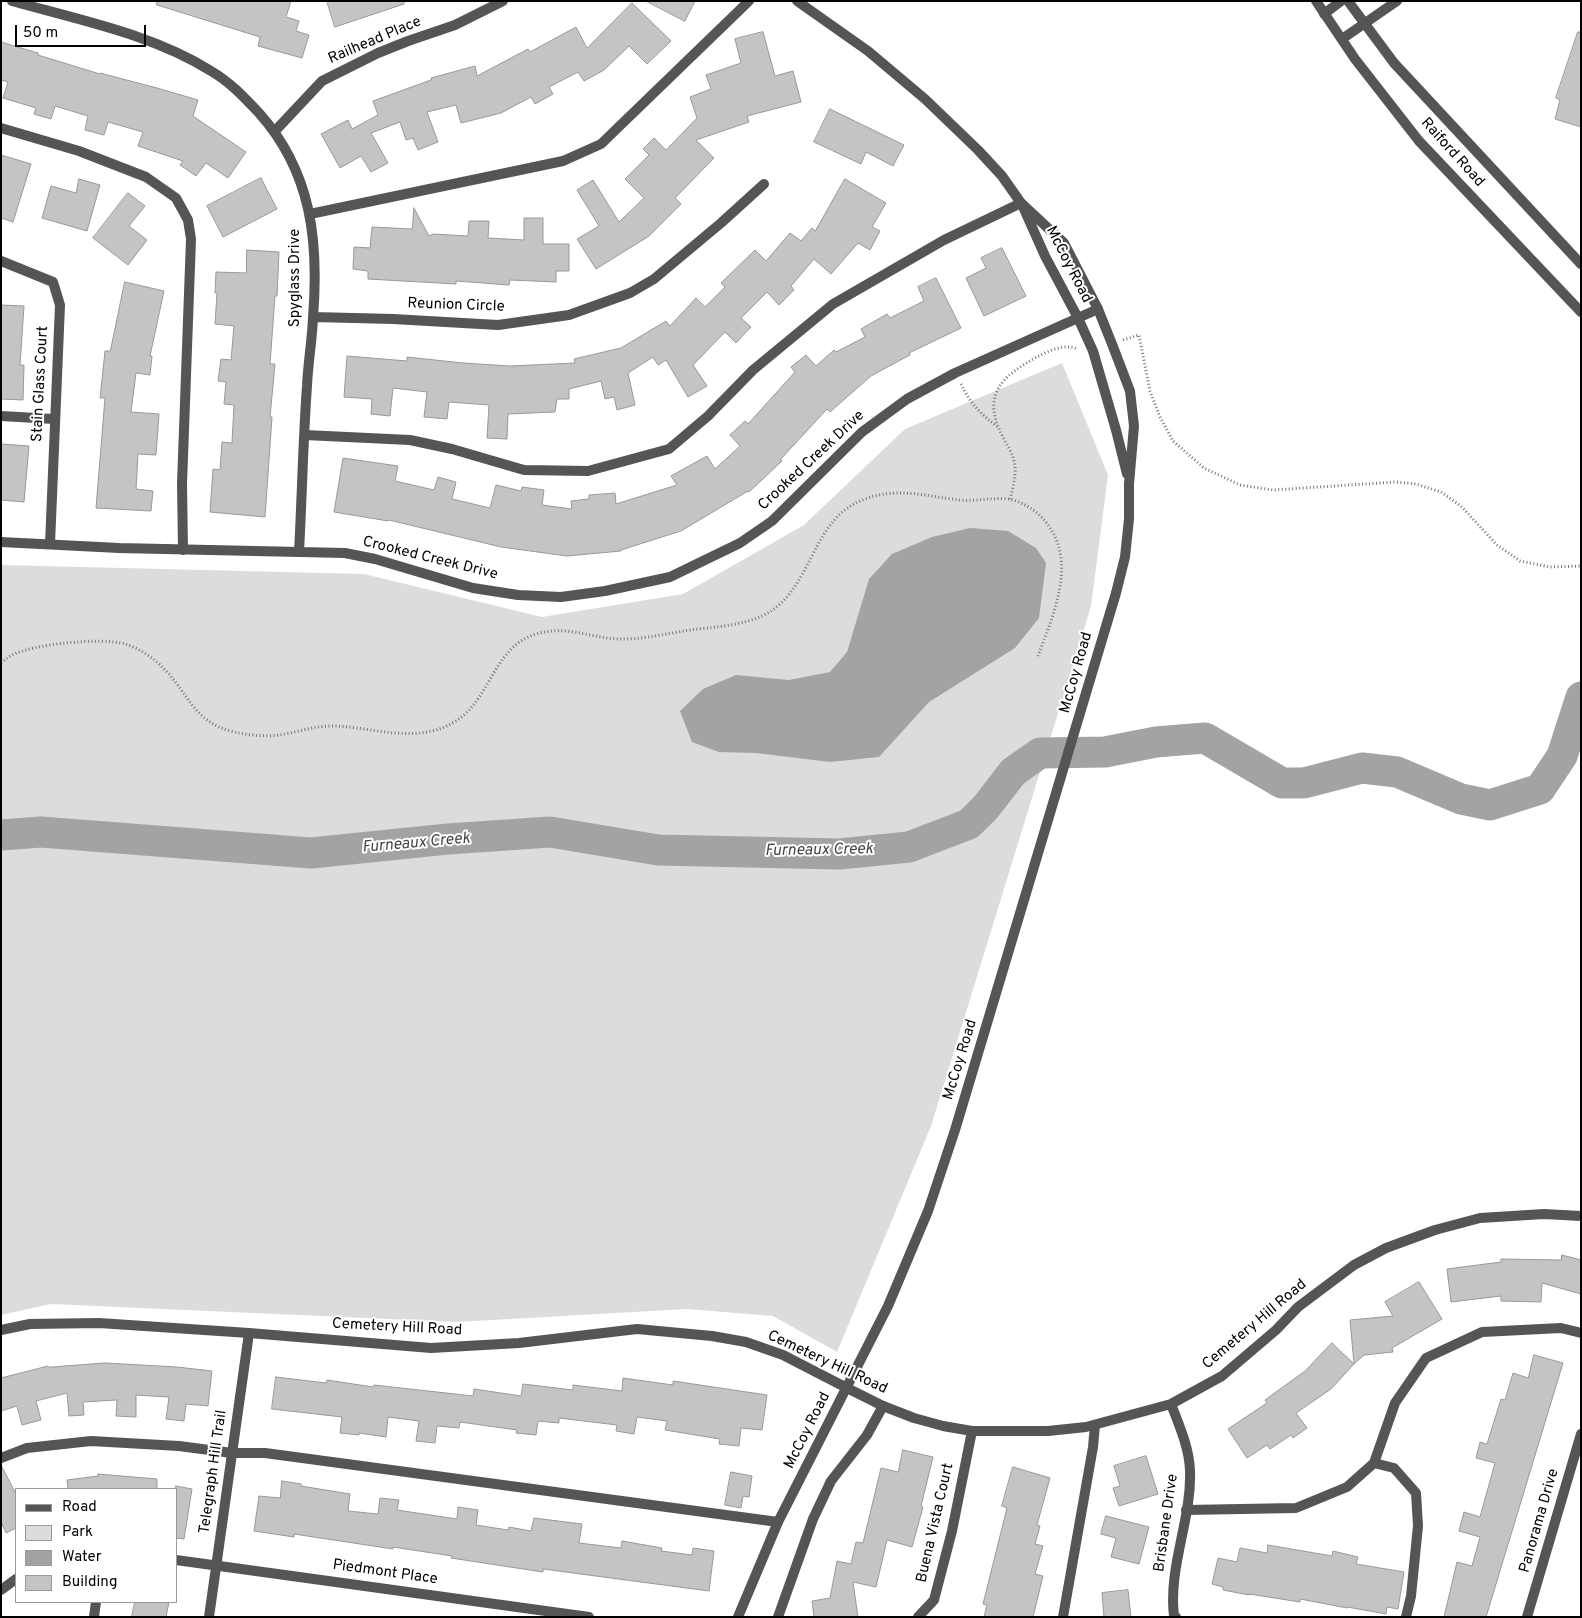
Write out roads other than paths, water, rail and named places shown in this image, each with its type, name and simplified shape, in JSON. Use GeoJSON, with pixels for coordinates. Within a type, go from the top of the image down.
{"type":"FeatureCollection","features":[{"type":"Feature","properties":{"kind":"street","name":"Spyglass Drive"},"geometry":{"type":"LineString","coordinates":[[12,1],[139,38],[211,70],[234,86],[275,131],[292,160],[310,214],[314,238],[313,317],[304,435],[300,552]]}},
{"type":"Feature","properties":{"kind":"street","name":"Railhead Place"},"geometry":{"type":"LineString","coordinates":[[275,131],[322,81],[378,53],[455,25],[503,1]]}},
{"type":"Feature","properties":{"kind":"street"},"geometry":{"type":"LineString","coordinates":[[310,214],[563,161],[601,144],[749,1]]}},
{"type":"Feature","properties":{"kind":"street","name":"McCoy Road"},"geometry":{"type":"LineString","coordinates":[[797,1],[868,51],[925,99],[978,150],[1002,176],[1021,203],[1045,256],[1093,351],[1130,484]]}},
{"type":"Feature","properties":{"kind":"street","name":"Raiford Road"},"geometry":{"type":"LineString","coordinates":[[1316,1],[1356,59],[1419,142],[1581,312]]}},
{"type":"Feature","properties":{"kind":"street"},"geometry":{"type":"LineString","coordinates":[[1324,14],[1341,1]]}},
{"type":"Feature","properties":{"kind":"street","name":"Raiford Road"},"geometry":{"type":"LineString","coordinates":[[1348,1],[1394,64],[1581,264]]}},
{"type":"Feature","properties":{"kind":"street"},"geometry":{"type":"LineString","coordinates":[[1342,39],[1397,1]]}},
{"type":"Feature","properties":{"kind":"street"},"geometry":{"type":"LineString","coordinates":[[1,128],[79,151],[146,177],[176,198],[188,220],[191,239],[182,484],[183,550]]}},
{"type":"Feature","properties":{"kind":"street","name":"Reunion Circle"},"geometry":{"type":"LineString","coordinates":[[313,317],[498,325],[569,315],[630,293],[654,279],[722,223],[764,184]]}},
{"type":"Feature","properties":{"kind":"street"},"geometry":{"type":"LineString","coordinates":[[304,435],[410,440],[452,449],[524,470],[588,471],[669,449],[708,416],[752,370],[833,304],[944,240],[1021,203]]}},
{"type":"Feature","properties":{"kind":"street","name":"McCoy Road"},"geometry":{"type":"LineString","coordinates":[[738,1617],[778,1522],[888,1306],[928,1211],[956,1130],[1052,812],[1125,557],[1134,426],[1130,392],[1098,308],[1064,242],[1021,203]]}},
{"type":"Feature","properties":{"kind":"street","name":"Stain Glass Court"},"geometry":{"type":"LineString","coordinates":[[1,261],[53,282],[60,305],[50,544]]}},
{"type":"Feature","properties":{"kind":"street","name":"Crooked Creek Drive"},"geometry":{"type":"LineString","coordinates":[[1,542],[119,548],[345,553],[374,558],[473,588],[518,595],[561,597],[604,591],[670,577],[740,543],[772,521],[862,432],[907,399],[955,373],[1098,308]]}},
{"type":"Feature","properties":{"kind":"street"},"geometry":{"type":"LineString","coordinates":[[1,416],[54,419]]}},
{"type":"Feature","properties":{"kind":"street","name":"Cemetery Hill Road"},"geometry":{"type":"LineString","coordinates":[[1,1330],[30,1324],[99,1323],[431,1348],[519,1343],[637,1329],[712,1336],[746,1342],[783,1355],[883,1406],[943,1426],[972,1431],[1048,1431],[1095,1425],[1171,1404],[1222,1376],[1276,1330],[1298,1307],[1354,1265],[1386,1248],[1435,1230],[1480,1218],[1544,1214],[1581,1216]]}},
{"type":"Feature","properties":{"kind":"street"},"geometry":{"type":"LineString","coordinates":[[1186,1510],[1296,1508],[1347,1487],[1374,1463],[1395,1403],[1426,1358],[1482,1332],[1561,1328],[1581,1333]]}},
{"type":"Feature","properties":{"kind":"street","name":"Telegraph Hill Trail"},"geometry":{"type":"LineString","coordinates":[[209,1617],[249,1333]]}},
{"type":"Feature","properties":{"kind":"street","name":"Brisbane Drive"},"geometry":{"type":"LineString","coordinates":[[1171,1404],[1188,1454],[1190,1470],[1189,1490],[1172,1597],[1174,1616],[1176,1617]]}},
{"type":"Feature","properties":{"kind":"street"},"geometry":{"type":"LineString","coordinates":[[778,1617],[813,1519],[831,1481],[866,1435],[883,1406]]}},
{"type":"Feature","properties":{"kind":"street"},"geometry":{"type":"LineString","coordinates":[[1063,1617],[1093,1447],[1095,1425]]}},
{"type":"Feature","properties":{"kind":"street","name":"Buena Vista Court"},"geometry":{"type":"LineString","coordinates":[[918,1617],[934,1600],[952,1531],[972,1431]]}},
{"type":"Feature","properties":{"kind":"street","name":"Panorama Drive"},"geometry":{"type":"LineString","coordinates":[[1527,1617],[1581,1434]]}},
{"type":"Feature","properties":{"kind":"street"},"geometry":{"type":"LineString","coordinates":[[1,1458],[27,1448],[92,1441],[179,1446],[232,1453],[265,1453],[778,1522]]}},
{"type":"Feature","properties":{"kind":"street"},"geometry":{"type":"LineString","coordinates":[[1374,1463],[1394,1468],[1416,1493],[1418,1526],[1411,1596],[1406,1617]]}},
{"type":"Feature","properties":{"kind":"street","name":"Piedmont Place"},"geometry":{"type":"LineString","coordinates":[[178,1560],[589,1617]]}},
{"type":"Feature","properties":{"kind":"street"},"geometry":{"type":"LineString","coordinates":[[1,1590],[15,1580]]}},
{"type":"Feature","properties":{"kind":"street"},"geometry":{"type":"LineString","coordinates":[[94,1617],[96,1603]]}},
{"type":"Feature","properties":{"kind":"water"},"geometry":{"type":"Polygon","coordinates":[[[970,528],[1008,531],[1036,548],[1046,563],[1039,618],[1015,648],[929,702],[879,757],[830,762],[756,753],[719,752],[692,742],[680,711],[703,689],[736,675],[789,680],[830,672],[847,652],[869,579],[892,554],[932,537],[970,528]]]}},
{"type":"Feature","properties":{"kind":"waterway","name":"Furneaux Creek"},"geometry":{"type":"LineString","coordinates":[[1,835],[41,832],[311,853],[448,839],[550,832],[658,850],[839,854],[909,847],[969,824],[986,807],[1013,772],[1040,753],[1105,752],[1156,742],[1205,738],[1282,783],[1304,783],[1362,768],[1397,772],[1461,799],[1490,805],[1540,789],[1562,756],[1581,697]]}}]}
